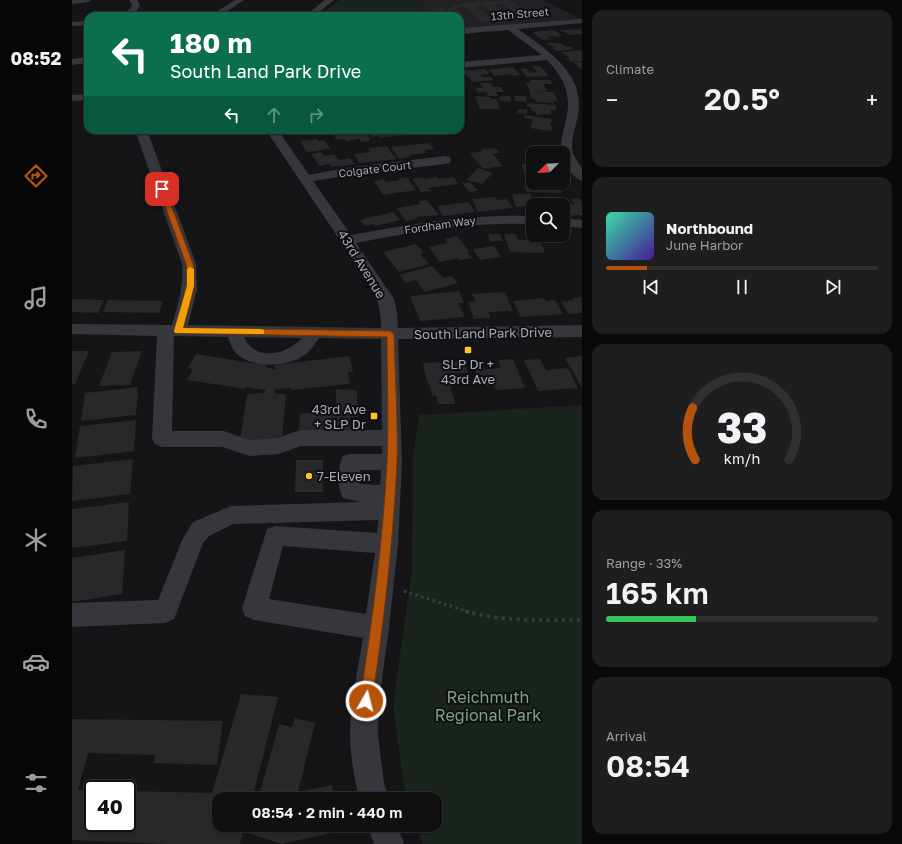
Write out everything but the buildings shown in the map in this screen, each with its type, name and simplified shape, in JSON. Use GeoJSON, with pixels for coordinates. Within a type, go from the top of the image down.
{"type":"FeatureCollection","features":[{"type":"Feature","properties":{"kind":"street"},"geometry":{"type":"LineString","coordinates":[[72,2],[88,0]]}},
{"type":"Feature","properties":{"kind":"street"},"geometry":{"type":"LineString","coordinates":[[129,12],[134,9],[136,5],[133,0]]}},
{"type":"Feature","properties":{"kind":"street"},"geometry":{"type":"LineString","coordinates":[[220,12],[240,0]]}},
{"type":"Feature","properties":{"kind":"street"},"geometry":{"type":"LineString","coordinates":[[314,12],[330,0]]}},
{"type":"Feature","properties":{"kind":"street","name":"13th Street"},"geometry":{"type":"LineString","coordinates":[[464,31],[582,22]]}},
{"type":"Feature","properties":{"kind":"street"},"geometry":{"type":"LineString","coordinates":[[72,24],[84,23]]}},
{"type":"Feature","properties":{"kind":"street"},"geometry":{"type":"LineString","coordinates":[[510,27],[549,57],[577,91],[573,116],[568,134],[571,149],[571,161],[582,177]]}},
{"type":"Feature","properties":{"kind":"street"},"geometry":{"type":"LineString","coordinates":[[464,65],[549,57]]}},
{"type":"Feature","properties":{"kind":"street"},"geometry":{"type":"LineString","coordinates":[[72,62],[84,60]]}},
{"type":"Feature","properties":{"kind":"street"},"geometry":{"type":"LineString","coordinates":[[72,98],[84,97]]}},
{"type":"Feature","properties":{"kind":"street"},"geometry":{"type":"LineString","coordinates":[[142,134],[189,264],[191,274],[190,286],[172,331],[162,439],[224,439],[249,448],[279,446],[300,438],[392,438]]}},
{"type":"Feature","properties":{"kind":"street","name":"43rd Avenue"},"geometry":{"type":"LineString","coordinates":[[279,134],[306,179],[380,288],[386,299],[389,313],[392,462],[387,544],[366,701],[364,736],[372,792]]}},
{"type":"Feature","properties":{"kind":"street","name":"Colgate Court"},"geometry":{"type":"LineString","coordinates":[[306,179],[345,172],[445,160]]}},
{"type":"Feature","properties":{"kind":"street","name":"Fordham Way"},"geometry":{"type":"LineString","coordinates":[[348,240],[457,221],[526,220]]}},
{"type":"Feature","properties":{"kind":"street"},"geometry":{"type":"LineString","coordinates":[[570,223],[582,224]]}},
{"type":"Feature","properties":{"kind":"street","name":"South Land Park Drive"},"geometry":{"type":"LineString","coordinates":[[72,329],[390,334],[582,331]]}},
{"type":"Feature","properties":{"kind":"street"},"geometry":{"type":"LineString","coordinates":[[234,332],[241,349],[252,356],[271,359],[283,358],[301,350],[314,333]]}},
{"type":"Feature","properties":{"kind":"street"},"geometry":{"type":"LineString","coordinates":[[389,502],[350,492],[350,462],[392,462]]}},
{"type":"Feature","properties":{"kind":"street"},"geometry":{"type":"LineString","coordinates":[[72,615],[165,611],[194,538],[201,529],[232,515],[389,502]]}},
{"type":"Feature","properties":{"kind":"street"},"geometry":{"type":"LineString","coordinates":[[376,628],[254,608],[275,536],[387,544]]}},
{"type":"Feature","properties":{"kind":"street"},"geometry":{"type":"LineString","coordinates":[[385,832],[390,844]]}},
{"type":"Feature","properties":{"kind":"path"},"geometry":{"type":"LineString","coordinates":[[404,591],[479,615],[528,620],[582,620]]}},
{"type":"Feature","properties":{"kind":"shaded area"},"geometry":{"type":"Polygon","coordinates":[[[416,0],[542,0],[582,19],[464,28],[464,12],[410,12],[409,10],[427,9],[416,0]]]}},
{"type":"Feature","properties":{"kind":"green space"},"geometry":{"type":"Polygon","coordinates":[[[340,0],[416,0],[427,9],[410,10],[411,12],[324,12],[340,0]]]}},
{"type":"Feature","properties":{"kind":"green space","name":"Reichmuth Regional Park"},"geometry":{"type":"Polygon","coordinates":[[[582,405],[582,844],[423,844],[417,832],[442,832],[442,792],[405,792],[393,707],[412,569],[413,457],[419,415],[582,405]]]}},
{"type":"Feature","properties":{"kind":"slow traffic"},"geometry":{"type":"LineString","coordinates":[[190,269],[190,286],[178,331],[261,332]]}},
{"type":"Feature","properties":{"kind":"place","name":"SLP Dr + 43rd Ave"},"geometry":{"type":"Point","coordinates":[468,350]}},
{"type":"Feature","properties":{"kind":"place","name":"43rd Ave + SLP Dr"},"geometry":{"type":"Point","coordinates":[374,416]}},
{"type":"Feature","properties":{"kind":"place","name":"7-Eleven"},"geometry":{"type":"Point","coordinates":[309,476]}},
{"type":"Feature","properties":{"kind":"route"},"geometry":{"type":"LineString","coordinates":[[162,189],[189,264],[191,274],[190,286],[178,331],[390,334],[392,460],[387,544],[366,701]]}}]}
